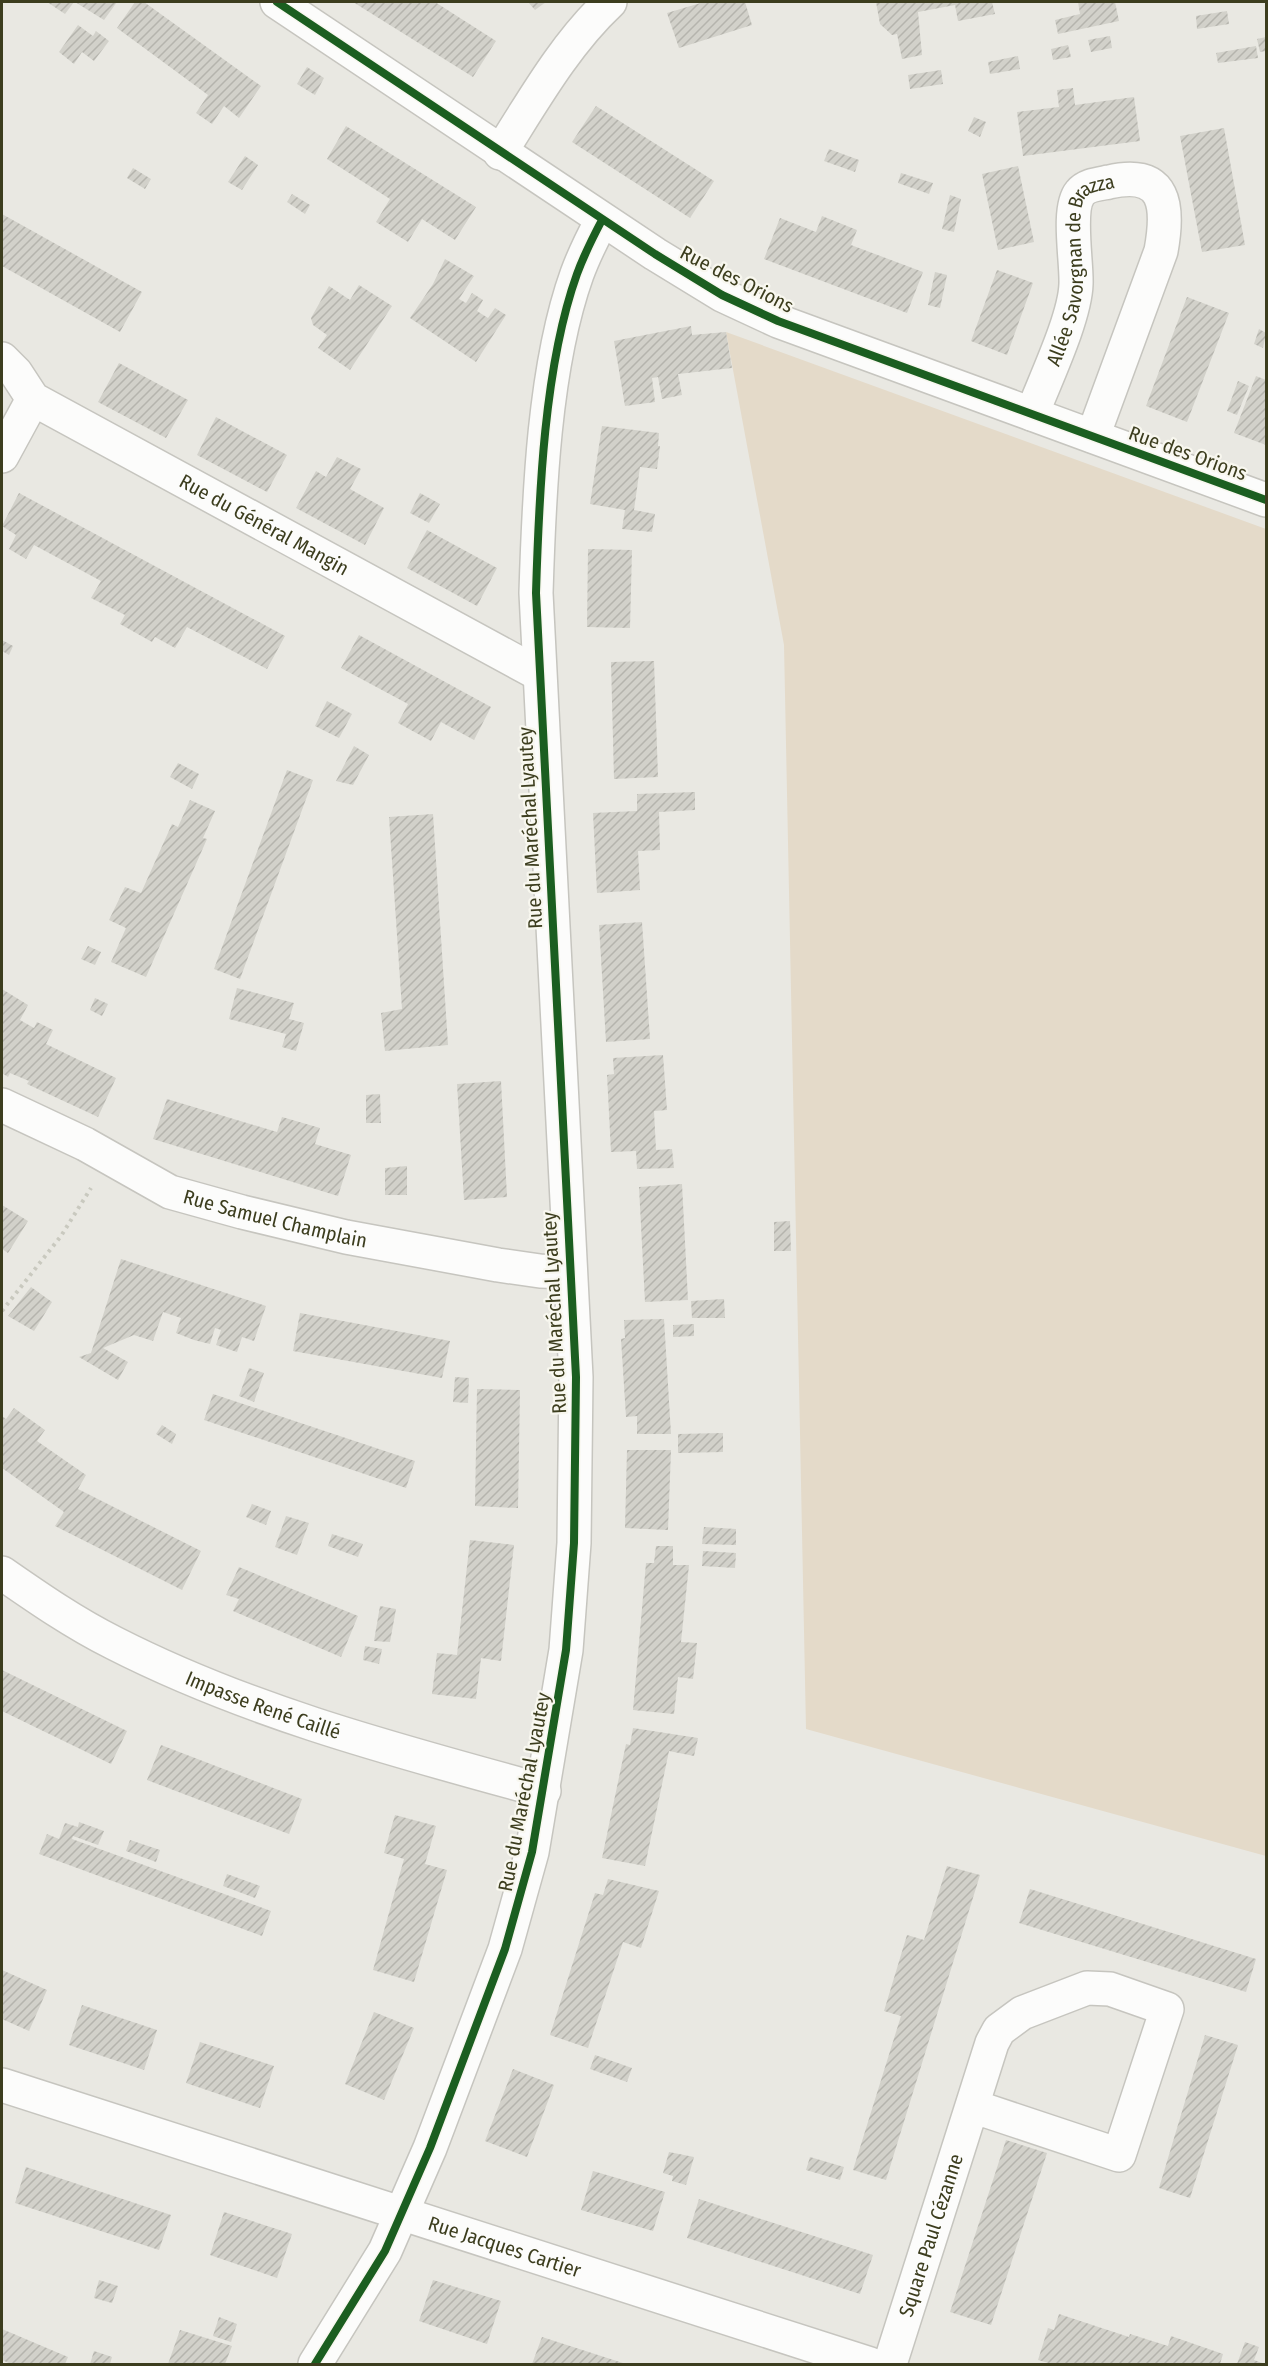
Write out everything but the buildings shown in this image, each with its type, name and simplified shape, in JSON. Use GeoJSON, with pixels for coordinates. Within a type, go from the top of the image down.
{"type":"FeatureCollection","features":[{"type":"Feature","properties":{"kind":"street","name":"Rue des Orions"},"geometry":{"type":"LineString","coordinates":[[277,2],[500,153],[722,295],[777,321],[1266,500]]}},
{"type":"Feature","properties":{"kind":"street"},"geometry":{"type":"LineString","coordinates":[[500,153],[564,54],[593,18],[610,2]]}},
{"type":"Feature","properties":{"kind":"street","name":"Allée Savorgnan de Brazza"},"geometry":{"type":"LineString","coordinates":[[1032,414],[1073,305],[1076,279],[1074,204],[1080,193],[1090,186],[1134,178],[1158,192],[1165,205],[1166,226],[1161,251],[1149,287],[1093,436]]}},
{"type":"Feature","properties":{"kind":"street","name":"Rue du Maréchal Lyautey"},"geometry":{"type":"LineString","coordinates":[[320,2363],[368,2281],[401,2215],[477,2028],[505,1949],[532,1852],[566,1650],[574,1543],[576,1377],[539,674],[538,549],[554,379],[577,273],[602,220]]}},
{"type":"Feature","properties":{"kind":"street","name":"Rue du Général Mangin"},"geometry":{"type":"LineString","coordinates":[[2,359],[16,373],[33,399],[539,674]]}},
{"type":"Feature","properties":{"kind":"street"},"geometry":{"type":"LineString","coordinates":[[2,456],[33,399]]}},
{"type":"Feature","properties":{"kind":"street","name":"Rue Samuel Champlain"},"geometry":{"type":"LineString","coordinates":[[2,1105],[85,1144],[170,1192],[346,1237],[486,1263],[540,1271],[569,1272]]}},
{"type":"Feature","properties":{"kind":"street","name":"Impasse René Caillé"},"geometry":{"type":"LineString","coordinates":[[2,1573],[68,1617],[112,1642],[216,1689],[364,1741],[543,1791]]}},
{"type":"Feature","properties":{"kind":"street","name":"Square Paul Cézanne"},"geometry":{"type":"LineString","coordinates":[[890,2364],[992,2043],[1008,2021],[1076,1991],[1097,1987],[1167,2009],[1119,2155],[972,2106]]}},
{"type":"Feature","properties":{"kind":"street","name":"Rue Jacques Cartier"},"geometry":{"type":"LineString","coordinates":[[2,2085],[870,2364]]}},
{"type":"Feature","properties":{"kind":"path"},"geometry":{"type":"LineString","coordinates":[[2,1311],[61,1236],[109,1159]]}},
{"type":"Feature","properties":{"kind":"shaded area"},"geometry":{"type":"Polygon","coordinates":[[[726,332],[1266,529],[1266,1856],[806,1729],[784,645],[726,332]]]}},
{"type":"Feature","properties":{"kind":"cycle path"},"geometry":{"type":"LineString","coordinates":[[277,2],[655,254],[722,295],[778,321],[1266,500]]}},
{"type":"Feature","properties":{"kind":"cycle path"},"geometry":{"type":"LineString","coordinates":[[315,2364],[385,2251],[430,2148],[505,1949],[532,1852],[566,1650],[574,1543],[576,1377],[536,593],[545,431],[557,349],[577,274],[602,220]]}}]}
